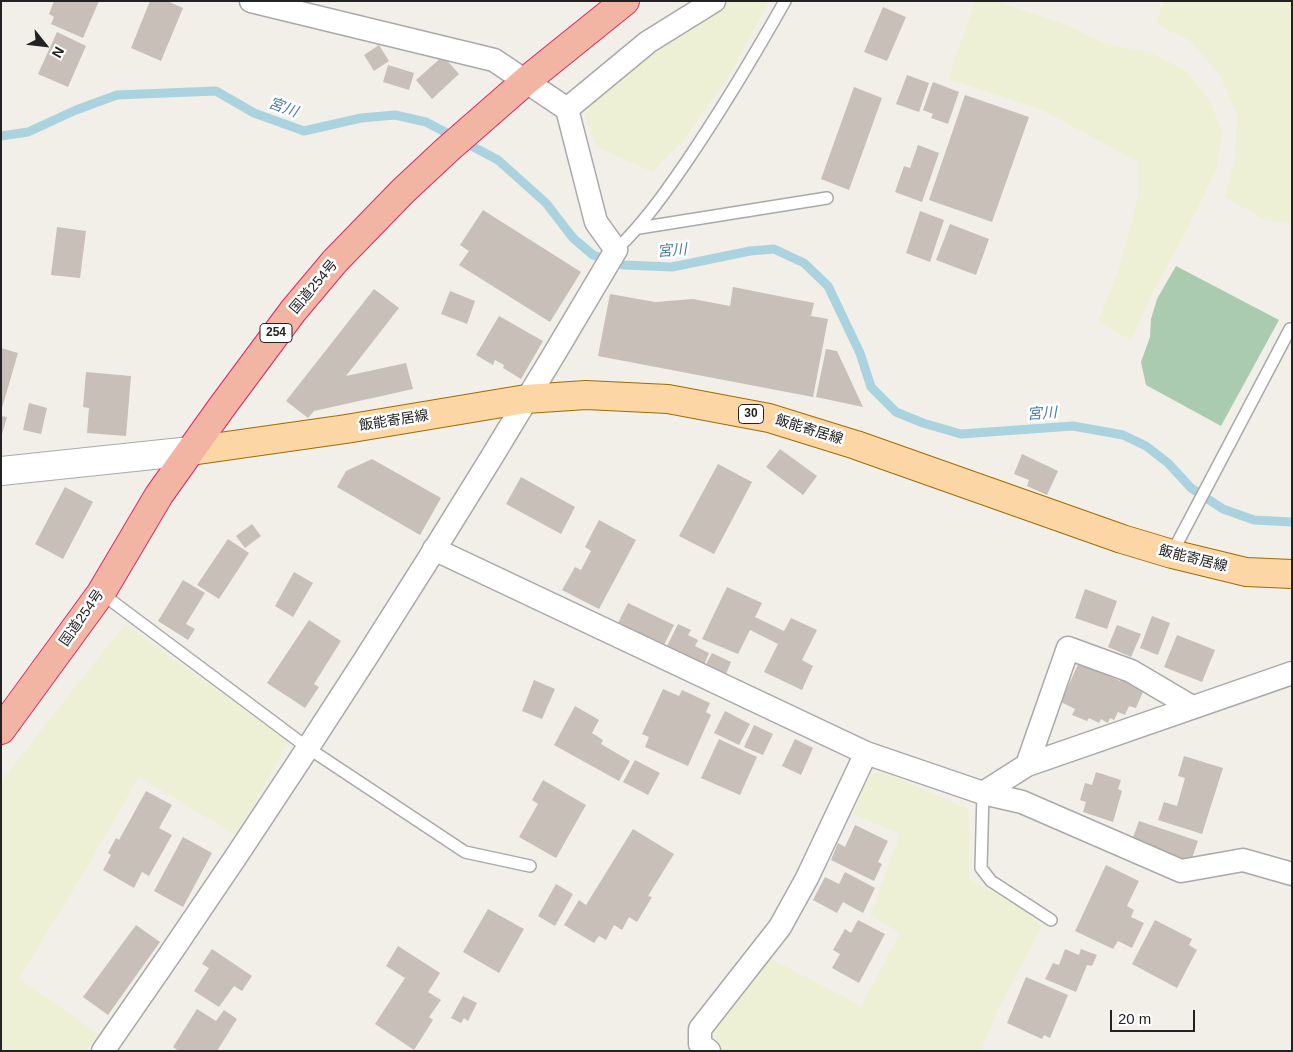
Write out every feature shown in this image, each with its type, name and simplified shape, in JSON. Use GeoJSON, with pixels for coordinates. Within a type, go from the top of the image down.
{"type":"FeatureCollection","features":[{"type":"Feature","properties":{"kind":"highway","name":"国道254号"},"geometry":{"type":"LineString","coordinates":[[1,730],[101,593],[159,495],[293,311],[335,261],[403,191],[527,80],[625,1]]}},
{"type":"Feature","properties":{"kind":"main road","name":"飯能寄居線"},"geometry":{"type":"LineString","coordinates":[[191,451],[346,429],[526,399],[586,395],[668,399],[769,418],[856,444],[1122,540],[1246,572],[1292,574]]}},
{"type":"Feature","properties":{"kind":"street"},"geometry":{"type":"LineString","coordinates":[[103,1051],[308,748],[434,550],[612,257],[596,222],[567,109],[527,80],[494,60],[252,1]]}},
{"type":"Feature","properties":{"kind":"street"},"geometry":{"type":"LineString","coordinates":[[328,1],[337,22]]}},
{"type":"Feature","properties":{"kind":"street"},"geometry":{"type":"LineString","coordinates":[[567,109],[648,42],[714,1]]}},
{"type":"Feature","properties":{"kind":"street"},"geometry":{"type":"LineString","coordinates":[[1,471],[191,451]]}},
{"type":"Feature","properties":{"kind":"street"},"geometry":{"type":"LineString","coordinates":[[434,550],[866,753],[983,793],[1022,802],[1181,871],[1243,860],[1292,874]]}},
{"type":"Feature","properties":{"kind":"street"},"geometry":{"type":"LineString","coordinates":[[1027,765],[1068,648],[1131,672],[1192,707]]}},
{"type":"Feature","properties":{"kind":"street"},"geometry":{"type":"LineString","coordinates":[[983,793],[1027,765],[1292,673]]}},
{"type":"Feature","properties":{"kind":"street"},"geometry":{"type":"LineString","coordinates":[[709,1051],[700,1044],[700,1029],[780,927],[807,878],[866,753]]}},
{"type":"Feature","properties":{"kind":"lane"},"geometry":{"type":"LineString","coordinates":[[612,257],[639,228],[739,84],[785,1]]}},
{"type":"Feature","properties":{"kind":"lane"},"geometry":{"type":"LineString","coordinates":[[639,228],[827,198]]}},
{"type":"Feature","properties":{"kind":"lane"},"geometry":{"type":"LineString","coordinates":[[1172,554],[1290,330]]}},
{"type":"Feature","properties":{"kind":"lane"},"geometry":{"type":"LineString","coordinates":[[101,593],[308,748],[466,852],[530,866]]}},
{"type":"Feature","properties":{"kind":"lane"},"geometry":{"type":"LineString","coordinates":[[983,793],[981,868],[991,880],[1051,920]]}},
{"type":"Feature","properties":{"kind":"green space"},"geometry":{"type":"Polygon","coordinates":[[[730,1],[769,1],[729,76],[683,141],[652,172],[596,147],[585,114],[597,96],[662,44],[730,1]]]}},
{"type":"Feature","properties":{"kind":"green space"},"geometry":{"type":"Polygon","coordinates":[[[975,1],[997,1],[1064,24],[1104,43],[1154,54],[1185,70],[1210,101],[1222,132],[1217,167],[1131,340],[1098,322],[1117,274],[1134,215],[1139,186],[1137,162],[1043,110],[948,79],[975,1]]]}},
{"type":"Feature","properties":{"kind":"green space"},"geometry":{"type":"Polygon","coordinates":[[[1164,1],[1292,1],[1292,224],[1261,218],[1225,197],[1235,156],[1237,116],[1220,75],[1189,40],[1159,26],[1158,17],[1164,1]]]}},
{"type":"Feature","properties":{"kind":"green space"},"geometry":{"type":"Polygon","coordinates":[[[1176,266],[1279,320],[1221,426],[1146,385],[1141,362],[1150,337],[1151,319],[1157,299],[1176,266]]]}},
{"type":"Feature","properties":{"kind":"green space"},"geometry":{"type":"Polygon","coordinates":[[[125,624],[288,741],[257,800],[235,835],[139,777],[85,871],[19,978],[98,1034],[86,1051],[1,1051],[1,781],[125,624]]]}},
{"type":"Feature","properties":{"kind":"green space"},"geometry":{"type":"Polygon","coordinates":[[[880,771],[969,809],[969,879],[1024,909],[1042,926],[997,1012],[981,1051],[721,1051],[718,1049],[714,1030],[770,958],[861,1006],[900,933],[870,915],[900,834],[852,814],[869,777],[880,771]]]}},
{"type":"Feature","properties":{"kind":"building"},"geometry":{"type":"Polygon","coordinates":[[[54,1],[99,1],[83,38],[51,24],[54,17],[49,14],[54,1]]]}},
{"type":"Feature","properties":{"kind":"building"},"geometry":{"type":"Polygon","coordinates":[[[150,1],[167,1],[183,8],[161,61],[131,48],[150,1]]]}},
{"type":"Feature","properties":{"kind":"building"},"geometry":{"type":"Polygon","coordinates":[[[883,7],[906,17],[887,61],[864,52],[883,7]]]}},
{"type":"Feature","properties":{"kind":"building"},"geometry":{"type":"Polygon","coordinates":[[[57,32],[86,46],[68,87],[38,74],[57,32]]]}},
{"type":"Feature","properties":{"kind":"building"},"geometry":{"type":"Polygon","coordinates":[[[379,45],[389,61],[374,71],[364,55],[379,45]]]}},
{"type":"Feature","properties":{"kind":"building"},"geometry":{"type":"Polygon","coordinates":[[[443,56],[459,74],[432,99],[416,80],[443,56]]]}},
{"type":"Feature","properties":{"kind":"building"},"geometry":{"type":"Polygon","coordinates":[[[388,65],[414,73],[409,90],[383,82],[388,65]]]}},
{"type":"Feature","properties":{"kind":"building"},"geometry":{"type":"Polygon","coordinates":[[[907,75],[929,83],[919,112],[896,104],[907,75]]]}},
{"type":"Feature","properties":{"kind":"building"},"geometry":{"type":"Polygon","coordinates":[[[933,82],[959,92],[948,124],[931,118],[933,114],[923,110],[933,82]]]}},
{"type":"Feature","properties":{"kind":"building"},"geometry":{"type":"Polygon","coordinates":[[[854,87],[882,98],[849,190],[821,179],[854,87]]]}},
{"type":"Feature","properties":{"kind":"building"},"geometry":{"type":"Polygon","coordinates":[[[965,95],[1029,117],[992,222],[929,200],[965,95]]]}},
{"type":"Feature","properties":{"kind":"building"},"geometry":{"type":"Polygon","coordinates":[[[918,145],[939,153],[922,202],[895,192],[904,166],[910,168],[918,145]]]}},
{"type":"Feature","properties":{"kind":"building"},"geometry":{"type":"Polygon","coordinates":[[[483,210],[581,272],[550,322],[459,265],[469,251],[460,245],[483,210]]]}},
{"type":"Feature","properties":{"kind":"building"},"geometry":{"type":"Polygon","coordinates":[[[920,211],[944,220],[930,262],[906,253],[920,211]]]}},
{"type":"Feature","properties":{"kind":"building"},"geometry":{"type":"Polygon","coordinates":[[[950,224],[989,239],[976,275],[936,260],[950,224]]]}},
{"type":"Feature","properties":{"kind":"building"},"geometry":{"type":"Polygon","coordinates":[[[57,227],[86,231],[80,278],[51,275],[57,227]]]}},
{"type":"Feature","properties":{"kind":"building"},"geometry":{"type":"Polygon","coordinates":[[[733,287],[814,303],[811,316],[828,319],[813,397],[598,356],[610,294],[655,302],[693,299],[730,306],[733,287]]]}},
{"type":"Feature","properties":{"kind":"building"},"geometry":{"type":"Polygon","coordinates":[[[374,289],[399,308],[346,376],[406,363],[413,389],[314,411],[308,418],[286,401],[374,289]]]}},
{"type":"Feature","properties":{"kind":"building"},"geometry":{"type":"Polygon","coordinates":[[[450,291],[475,301],[467,324],[441,314],[450,291]]]}},
{"type":"Feature","properties":{"kind":"building"},"geometry":{"type":"Polygon","coordinates":[[[499,316],[543,341],[521,379],[503,368],[504,365],[495,360],[493,365],[476,355],[499,316]]]}},
{"type":"Feature","properties":{"kind":"building"},"geometry":{"type":"Polygon","coordinates":[[[1,348],[18,353],[2,408],[1,408],[1,348]]]}},
{"type":"Feature","properties":{"kind":"building"},"geometry":{"type":"Polygon","coordinates":[[[826,349],[837,351],[863,407],[816,397],[826,349]]]}},
{"type":"Feature","properties":{"kind":"building"},"geometry":{"type":"Polygon","coordinates":[[[86,372],[131,376],[126,436],[87,433],[89,408],[83,407],[86,372]]]}},
{"type":"Feature","properties":{"kind":"building"},"geometry":{"type":"Polygon","coordinates":[[[29,403],[47,408],[41,434],[23,430],[29,403]]]}},
{"type":"Feature","properties":{"kind":"building"},"geometry":{"type":"Polygon","coordinates":[[[1,416],[7,417],[2,434],[1,434],[1,416]]]}},
{"type":"Feature","properties":{"kind":"building"},"geometry":{"type":"Polygon","coordinates":[[[780,449],[817,476],[803,495],[766,467],[780,449]]]}},
{"type":"Feature","properties":{"kind":"building"},"geometry":{"type":"Polygon","coordinates":[[[1022,454],[1058,471],[1047,495],[1027,486],[1029,480],[1014,474],[1022,454]]]}},
{"type":"Feature","properties":{"kind":"building"},"geometry":{"type":"Polygon","coordinates":[[[372,459],[441,498],[420,535],[337,487],[346,471],[372,459]]]}},
{"type":"Feature","properties":{"kind":"building"},"geometry":{"type":"Polygon","coordinates":[[[718,464],[752,482],[714,554],[679,536],[718,464]]]}},
{"type":"Feature","properties":{"kind":"building"},"geometry":{"type":"Polygon","coordinates":[[[521,477],[575,507],[561,534],[506,504],[521,477]]]}},
{"type":"Feature","properties":{"kind":"building"},"geometry":{"type":"Polygon","coordinates":[[[65,487],[93,502],[63,559],[35,544],[65,487]]]}},
{"type":"Feature","properties":{"kind":"building"},"geometry":{"type":"Polygon","coordinates":[[[599,520],[636,540],[599,609],[562,590],[575,567],[581,570],[591,551],[585,547],[599,520]]]}},
{"type":"Feature","properties":{"kind":"building"},"geometry":{"type":"Polygon","coordinates":[[[252,524],[261,536],[245,548],[236,536],[252,524]]]}},
{"type":"Feature","properties":{"kind":"building"},"geometry":{"type":"Polygon","coordinates":[[[228,539],[249,553],[219,599],[197,585],[228,539]]]}},
{"type":"Feature","properties":{"kind":"building"},"geometry":{"type":"Polygon","coordinates":[[[294,572],[313,583],[293,617],[275,606],[294,572]]]}},
{"type":"Feature","properties":{"kind":"building"},"geometry":{"type":"Polygon","coordinates":[[[183,580],[205,593],[186,624],[195,629],[188,640],[158,621],[183,580]]]}},
{"type":"Feature","properties":{"kind":"building"},"geometry":{"type":"Polygon","coordinates":[[[727,587],[762,603],[755,617],[784,631],[791,618],[817,630],[802,660],[813,666],[802,690],[764,672],[778,644],[750,630],[738,654],[702,639],[727,587]]]}},
{"type":"Feature","properties":{"kind":"building"},"geometry":{"type":"Polygon","coordinates":[[[1085,589],[1117,601],[1107,629],[1075,618],[1085,589]]]}},
{"type":"Feature","properties":{"kind":"building"},"geometry":{"type":"Polygon","coordinates":[[[628,603],[674,625],[664,645],[618,623],[628,603]]]}},
{"type":"Feature","properties":{"kind":"building"},"geometry":{"type":"Polygon","coordinates":[[[1152,616],[1170,623],[1158,655],[1140,648],[1152,616]]]}},
{"type":"Feature","properties":{"kind":"building"},"geometry":{"type":"Polygon","coordinates":[[[309,620],[341,641],[314,684],[319,687],[305,708],[267,683],[309,620]]]}},
{"type":"Feature","properties":{"kind":"building"},"geometry":{"type":"Polygon","coordinates":[[[678,624],[691,630],[688,635],[698,640],[695,646],[709,653],[704,665],[667,646],[678,624]]]}},
{"type":"Feature","properties":{"kind":"building"},"geometry":{"type":"Polygon","coordinates":[[[1117,625],[1141,634],[1131,657],[1108,647],[1117,625]]]}},
{"type":"Feature","properties":{"kind":"building"},"geometry":{"type":"Polygon","coordinates":[[[1177,635],[1215,650],[1202,682],[1164,667],[1177,635]]]}},
{"type":"Feature","properties":{"kind":"building"},"geometry":{"type":"Polygon","coordinates":[[[712,653],[731,662],[726,674],[706,664],[712,653]]]}},
{"type":"Feature","properties":{"kind":"building"},"geometry":{"type":"Polygon","coordinates":[[[1079,662],[1120,681],[1122,676],[1145,687],[1136,708],[1129,706],[1125,715],[1118,712],[1114,720],[1110,718],[1108,723],[1101,719],[1099,723],[1089,718],[1087,721],[1072,715],[1075,709],[1061,702],[1079,662]]]}},
{"type":"Feature","properties":{"kind":"building"},"geometry":{"type":"Polygon","coordinates":[[[534,680],[555,689],[542,719],[522,711],[534,680]]]}},
{"type":"Feature","properties":{"kind":"building"},"geometry":{"type":"Polygon","coordinates":[[[663,689],[679,696],[682,690],[710,703],[706,712],[711,715],[688,766],[645,747],[649,737],[642,734],[663,689]]]}},
{"type":"Feature","properties":{"kind":"building"},"geometry":{"type":"Polygon","coordinates":[[[575,706],[599,720],[592,733],[603,740],[601,744],[630,761],[619,781],[554,745],[575,706]]]}},
{"type":"Feature","properties":{"kind":"building"},"geometry":{"type":"Polygon","coordinates":[[[725,711],[750,724],[739,745],[714,733],[725,711]]]}},
{"type":"Feature","properties":{"kind":"building"},"geometry":{"type":"Polygon","coordinates":[[[754,725],[773,734],[763,755],[744,747],[754,725]]]}},
{"type":"Feature","properties":{"kind":"building"},"geometry":{"type":"Polygon","coordinates":[[[719,739],[757,757],[740,795],[701,778],[719,739]]]}},
{"type":"Feature","properties":{"kind":"building"},"geometry":{"type":"Polygon","coordinates":[[[795,739],[813,748],[801,775],[782,766],[795,739]]]}},
{"type":"Feature","properties":{"kind":"building"},"geometry":{"type":"Polygon","coordinates":[[[1184,756],[1223,768],[1202,834],[1158,820],[1164,802],[1177,806],[1185,778],[1178,776],[1184,756]]]}},
{"type":"Feature","properties":{"kind":"building"},"geometry":{"type":"Polygon","coordinates":[[[635,760],[660,773],[648,795],[623,782],[635,760]]]}},
{"type":"Feature","properties":{"kind":"building"},"geometry":{"type":"Polygon","coordinates":[[[1096,772],[1121,780],[1118,789],[1122,791],[1113,822],[1083,812],[1086,802],[1080,800],[1085,783],[1092,785],[1096,772]]]}},
{"type":"Feature","properties":{"kind":"building"},"geometry":{"type":"Polygon","coordinates":[[[543,780],[586,805],[556,858],[519,837],[538,804],[532,800],[543,780]]]}},
{"type":"Feature","properties":{"kind":"building"},"geometry":{"type":"Polygon","coordinates":[[[146,791],[172,805],[159,828],[172,835],[149,876],[142,872],[134,888],[103,870],[111,855],[108,853],[116,838],[119,840],[146,791]]]}},
{"type":"Feature","properties":{"kind":"building"},"geometry":{"type":"Polygon","coordinates":[[[1139,821],[1198,841],[1190,864],[1132,840],[1139,821]]]}},
{"type":"Feature","properties":{"kind":"building"},"geometry":{"type":"Polygon","coordinates":[[[855,825],[888,841],[878,862],[882,864],[874,881],[831,860],[838,843],[845,847],[855,825]]]}},
{"type":"Feature","properties":{"kind":"building"},"geometry":{"type":"Polygon","coordinates":[[[633,829],[674,854],[648,896],[652,897],[637,922],[629,917],[622,930],[614,925],[606,940],[599,936],[594,943],[564,925],[579,900],[586,905],[633,829]]]}},
{"type":"Feature","properties":{"kind":"building"},"geometry":{"type":"Polygon","coordinates":[[[183,837],[212,853],[183,907],[154,891],[183,837]]]}},
{"type":"Feature","properties":{"kind":"building"},"geometry":{"type":"Polygon","coordinates":[[[1106,865],[1139,881],[1127,906],[1134,910],[1131,917],[1144,923],[1132,948],[1118,941],[1113,949],[1075,931],[1106,865]]]}},
{"type":"Feature","properties":{"kind":"building"},"geometry":{"type":"Polygon","coordinates":[[[845,872],[875,888],[863,913],[843,902],[837,913],[813,900],[825,877],[839,884],[845,872]]]}},
{"type":"Feature","properties":{"kind":"building"},"geometry":{"type":"Polygon","coordinates":[[[556,884],[573,894],[555,926],[538,916],[556,884]]]}},
{"type":"Feature","properties":{"kind":"building"},"geometry":{"type":"Polygon","coordinates":[[[488,909],[524,929],[499,973],[463,952],[488,909]]]}},
{"type":"Feature","properties":{"kind":"building"},"geometry":{"type":"Polygon","coordinates":[[[858,920],[885,934],[859,983],[832,968],[840,954],[833,950],[845,929],[851,933],[858,920]]]}},
{"type":"Feature","properties":{"kind":"building"},"geometry":{"type":"Polygon","coordinates":[[[1155,920],[1192,939],[1189,945],[1197,950],[1177,988],[1132,964],[1155,920]]]}},
{"type":"Feature","properties":{"kind":"building"},"geometry":{"type":"Polygon","coordinates":[[[136,925],[160,942],[108,1015],[83,997],[136,925]]]}},
{"type":"Feature","properties":{"kind":"building"},"geometry":{"type":"Polygon","coordinates":[[[398,946],[440,973],[428,992],[441,1000],[429,1017],[433,1020],[414,1050],[375,1024],[405,978],[386,966],[398,946]]]}},
{"type":"Feature","properties":{"kind":"building"},"geometry":{"type":"Polygon","coordinates":[[[212,949],[252,976],[242,991],[234,986],[219,1007],[194,991],[209,968],[202,964],[212,949]]]}},
{"type":"Feature","properties":{"kind":"building"},"geometry":{"type":"Polygon","coordinates":[[[1065,949],[1079,955],[1081,949],[1097,955],[1092,966],[1087,965],[1076,992],[1045,979],[1053,963],[1059,965],[1065,949]]]}},
{"type":"Feature","properties":{"kind":"building"},"geometry":{"type":"Polygon","coordinates":[[[1026,977],[1068,995],[1050,1038],[1044,1035],[1042,1039],[1007,1023],[1026,977]]]}},
{"type":"Feature","properties":{"kind":"building"},"geometry":{"type":"Polygon","coordinates":[[[463,996],[477,1003],[468,1021],[464,1018],[461,1023],[451,1018],[463,996]]]}},
{"type":"Feature","properties":{"kind":"building"},"geometry":{"type":"Polygon","coordinates":[[[197,1009],[216,1021],[224,1010],[237,1019],[217,1051],[179,1051],[173,1047],[197,1009]]]}},
{"type":"Feature","properties":{"kind":"waterway","name":"宮川"},"geometry":{"type":"LineString","coordinates":[[1,136],[28,132],[76,110],[117,95],[216,91],[254,113],[304,131],[361,118],[395,115],[426,122],[498,160],[546,203],[573,238],[593,255],[623,265],[672,267],[750,251],[774,249],[804,263],[828,286],[860,353],[871,387],[896,412],[923,423],[961,434],[1073,426],[1123,435],[1146,446],[1168,463],[1191,488],[1223,509],[1254,520],[1292,522]]}}]}
